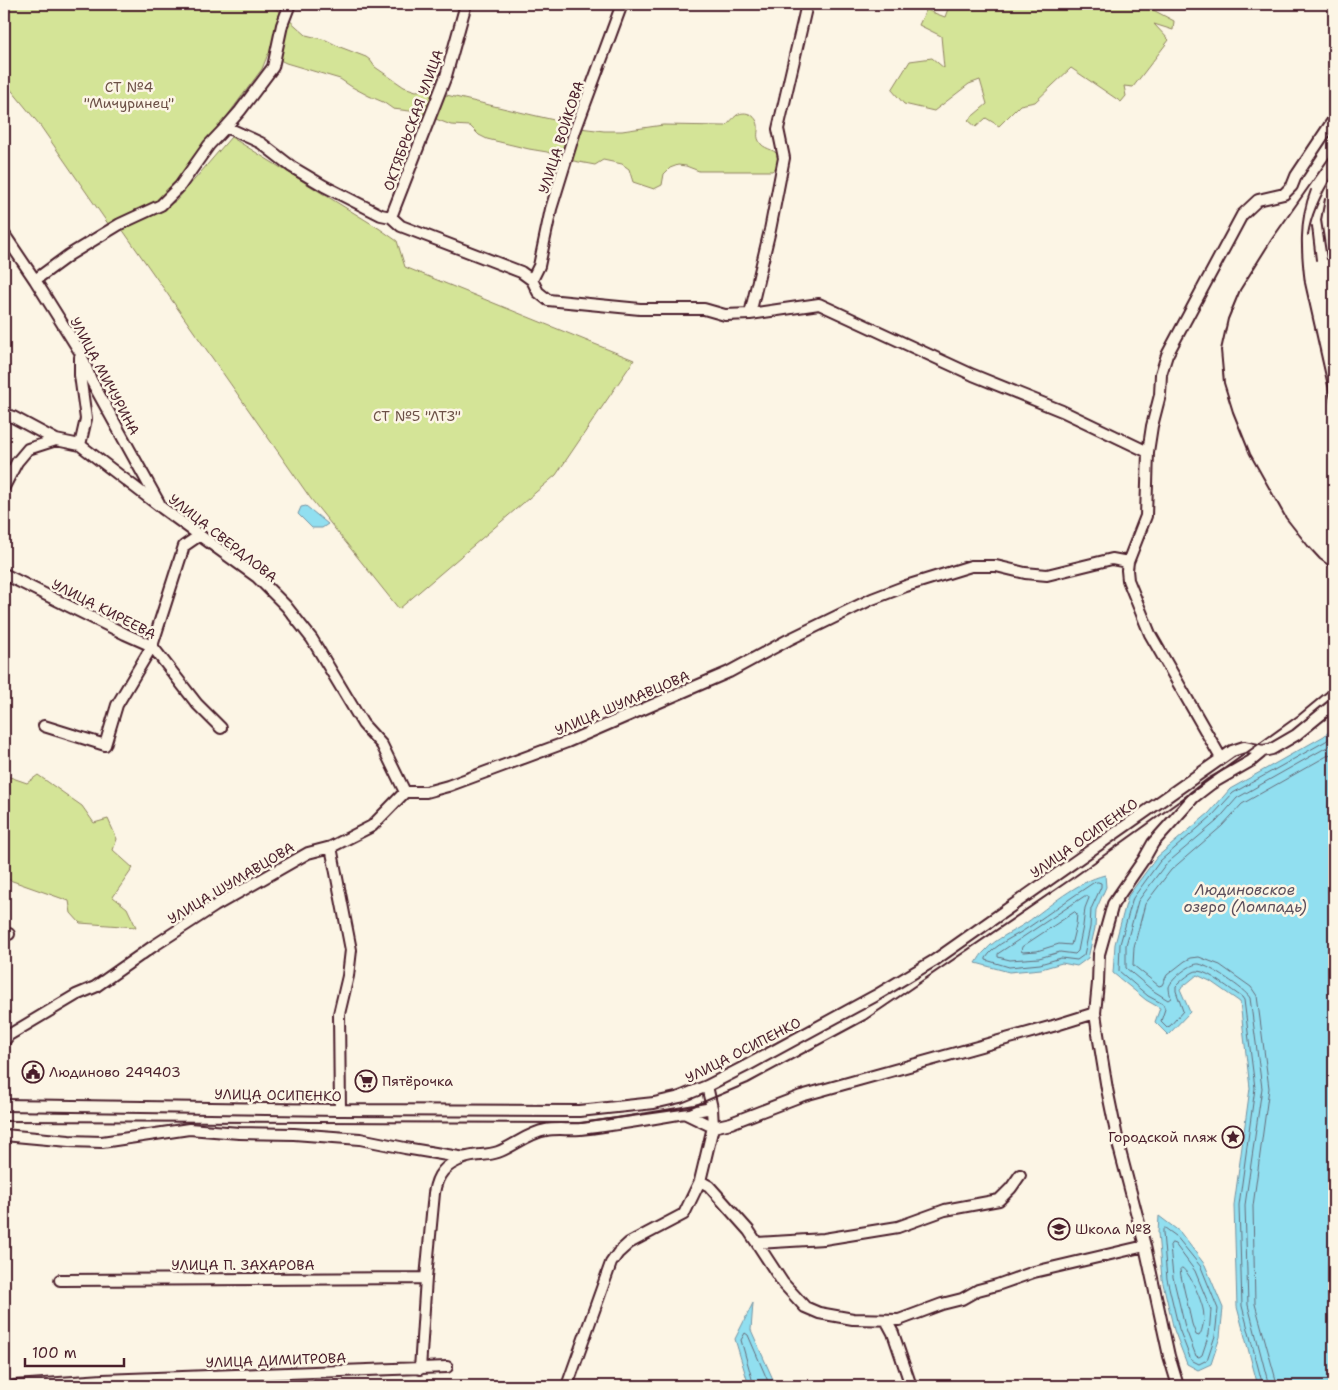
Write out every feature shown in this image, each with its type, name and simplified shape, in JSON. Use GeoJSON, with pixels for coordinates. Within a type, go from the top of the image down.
{"type":"FeatureCollection","features":[{"type":"Feature","properties":{"kind":"street"},"geometry":{"type":"LineString","coordinates":[[35,280],[69,255],[120,224],[161,205],[180,186],[209,144],[226,128],[273,67],[282,25],[290,4]]}},
{"type":"Feature","properties":{"kind":"street","name":"ОКТЯБРЬСКАЯ УЛИЦА"},"geometry":{"type":"LineString","coordinates":[[391,217],[446,76],[466,4]]}},
{"type":"Feature","properties":{"kind":"street","name":"УЛИЦА ВОЙКОВА"},"geometry":{"type":"LineString","coordinates":[[532,280],[539,266],[551,209],[572,140],[622,4]]}},
{"type":"Feature","properties":{"kind":"street"},"geometry":{"type":"LineString","coordinates":[[750,314],[770,230],[784,158],[778,129],[807,4]]}},
{"type":"Feature","properties":{"kind":"street"},"geometry":{"type":"LineString","coordinates":[[1221,758],[1150,634],[1128,580],[1128,562],[1146,516],[1148,452],[1152,426],[1167,355],[1242,215],[1258,200],[1284,194],[1292,186],[1296,176],[1334,119]]}},
{"type":"Feature","properties":{"kind":"street"},"geometry":{"type":"LineString","coordinates":[[226,128],[261,143],[292,168],[381,215],[391,217],[401,226],[521,272],[532,280],[538,292],[548,300],[640,308],[704,309],[726,315],[750,314],[819,304],[973,375],[1062,411],[1148,452]]}},
{"type":"Feature","properties":{"kind":"street","name":"УЛИЦА МИЧУРИНА"},"geometry":{"type":"LineString","coordinates":[[4,234],[80,352],[90,380],[162,508]]}},
{"type":"Feature","properties":{"kind":"street"},"geometry":{"type":"LineString","coordinates":[[80,352],[80,375],[86,419],[80,445]]}},
{"type":"Feature","properties":{"kind":"street","name":"УЛИЦА СВЕРДЛОВА"},"geometry":{"type":"LineString","coordinates":[[4,414],[56,440],[80,445],[257,578],[286,606],[312,639],[362,724],[382,745],[406,792]]}},
{"type":"Feature","properties":{"kind":"street"},"geometry":{"type":"LineString","coordinates":[[4,487],[17,462],[28,450],[56,440]]}},
{"type":"Feature","properties":{"kind":"street"},"geometry":{"type":"LineString","coordinates":[[44,726],[105,745],[117,705],[152,646],[184,546],[200,536]]}},
{"type":"Feature","properties":{"kind":"street","name":"УЛИЦА ШУМАВЦОВА"},"geometry":{"type":"LineString","coordinates":[[4,1041],[9,1035],[76,995],[95,987],[215,906],[308,853],[331,847],[372,826],[406,792],[426,792],[448,786],[567,742],[729,672],[788,640],[872,599],[906,586],[971,566],[996,566],[1024,573],[1047,575],[1112,559],[1128,562]]}},
{"type":"Feature","properties":{"kind":"street","name":"УЛИЦА КИРЕЕВА"},"geometry":{"type":"LineString","coordinates":[[4,574],[152,646],[197,704],[221,728]]}},
{"type":"Feature","properties":{"kind":"street","name":"УЛИЦА ОСИПЕНКО"},"geometry":{"type":"LineString","coordinates":[[4,1105],[579,1111],[654,1103],[680,1097],[707,1086],[875,996],[934,960],[1232,750],[1244,747],[1263,751],[1272,749],[1296,736],[1334,704]]}},
{"type":"Feature","properties":{"kind":"street"},"geometry":{"type":"LineString","coordinates":[[1178,1386],[1145,1246],[1119,1148],[1107,1089],[1096,1012],[1099,954],[1114,904],[1153,843],[1194,797],[1210,784],[1251,761],[1263,751]]}},
{"type":"Feature","properties":{"kind":"street"},"geometry":{"type":"LineString","coordinates":[[331,847],[351,950],[348,976],[339,1014],[340,1110]]}},
{"type":"Feature","properties":{"kind":"street"},"geometry":{"type":"LineString","coordinates":[[684,1113],[712,1127],[731,1124],[801,1096],[1053,1026],[1096,1012]]}},
{"type":"Feature","properties":{"kind":"street"},"geometry":{"type":"LineString","coordinates":[[567,1386],[612,1262],[618,1253],[629,1244],[684,1214],[700,1181],[712,1127],[712,1108],[707,1086]]}},
{"type":"Feature","properties":{"kind":"street"},"geometry":{"type":"LineString","coordinates":[[5,1138],[102,1142],[190,1129],[360,1139],[465,1158],[496,1153],[517,1144],[529,1136],[546,1130],[577,1130],[712,1108]]}},
{"type":"Feature","properties":{"kind":"street"},"geometry":{"type":"LineString","coordinates":[[420,1369],[426,1278],[436,1180],[445,1169],[465,1158]]}},
{"type":"Feature","properties":{"kind":"street"},"geometry":{"type":"LineString","coordinates":[[757,1243],[824,1239],[898,1227],[945,1210],[999,1200],[1020,1175]]}},
{"type":"Feature","properties":{"kind":"street"},"geometry":{"type":"LineString","coordinates":[[700,1181],[709,1186],[749,1231],[783,1284],[805,1307],[819,1313],[853,1319],[899,1320],[942,1304],[962,1299],[978,1290],[1034,1272],[1145,1246]]}},
{"type":"Feature","properties":{"kind":"street","name":"УЛИЦА П. ЗАХАРОВА"},"geometry":{"type":"LineString","coordinates":[[60,1280],[426,1278]]}},
{"type":"Feature","properties":{"kind":"street"},"geometry":{"type":"LineString","coordinates":[[886,1320],[910,1386]]}},
{"type":"Feature","properties":{"kind":"street","name":"УЛИЦА ДИМИТРОВА"},"geometry":{"type":"LineString","coordinates":[[15,1386],[103,1380],[447,1368]]}},
{"type":"Feature","properties":{"kind":"green space","name":"СТ №4 \"Мичуринец\""},"geometry":{"type":"Polygon","coordinates":[[[4,4],[262,4],[278,10],[306,35],[326,40],[366,57],[375,67],[404,87],[416,91],[425,90],[554,120],[572,127],[604,131],[622,131],[663,125],[726,126],[737,115],[747,113],[757,121],[759,141],[778,155],[779,162],[772,171],[699,171],[678,165],[670,168],[664,174],[662,185],[654,189],[633,182],[629,169],[622,164],[603,160],[595,165],[563,159],[547,152],[487,139],[479,135],[470,126],[451,125],[418,112],[393,109],[340,79],[286,63],[268,54],[262,69],[164,201],[111,228],[39,124],[4,81],[4,4]]]}},
{"type":"Feature","properties":{"kind":"green space"},"geometry":{"type":"Polygon","coordinates":[[[947,4],[1142,4],[1174,21],[1173,30],[1154,24],[1169,40],[1133,87],[1124,86],[1126,96],[1121,102],[1071,68],[1035,102],[1020,105],[999,126],[986,118],[976,127],[968,120],[987,104],[980,80],[969,84],[934,111],[904,104],[892,90],[910,61],[932,58],[944,68],[941,36],[919,25],[926,10],[945,17],[949,6],[947,4]]]}},
{"type":"Feature","properties":{"kind":"green space","name":"СТ №5 \"ЛТЗ\""},"geometry":{"type":"Polygon","coordinates":[[[231,137],[397,241],[405,267],[634,360],[556,475],[399,609],[311,499],[122,229],[176,201],[231,137]]]}},
{"type":"Feature","properties":{"kind":"green space"},"geometry":{"type":"Polygon","coordinates":[[[4,775],[27,783],[38,775],[82,806],[94,823],[108,819],[117,839],[113,850],[133,868],[113,897],[127,908],[136,927],[80,923],[71,913],[69,901],[4,878],[4,775]]]}},
{"type":"Feature","properties":{"kind":"water"},"geometry":{"type":"Polygon","coordinates":[[[306,506],[328,524],[322,528],[312,528],[298,514],[301,507],[306,506]]]}},
{"type":"Feature","properties":{"kind":"water","name":"Людиновское озеро (Ломпадь)"},"geometry":{"type":"Polygon","coordinates":[[[1334,727],[1334,1386],[1258,1386],[1237,1307],[1234,1205],[1250,1088],[1240,1002],[1210,981],[1197,975],[1180,989],[1190,1012],[1168,1035],[1155,1022],[1160,1008],[1146,1000],[1113,973],[1115,944],[1128,896],[1157,857],[1209,813],[1230,789],[1324,736],[1334,727]]]}},
{"type":"Feature","properties":{"kind":"water"},"geometry":{"type":"Polygon","coordinates":[[[1105,875],[1106,887],[1096,910],[1095,928],[1088,958],[1077,966],[1062,963],[1041,969],[1009,972],[976,963],[989,946],[999,939],[1026,923],[1074,889],[1094,878],[1105,875]]]}},
{"type":"Feature","properties":{"kind":"water"},"geometry":{"type":"Polygon","coordinates":[[[1159,1216],[1180,1232],[1205,1265],[1223,1308],[1220,1337],[1211,1364],[1198,1370],[1187,1364],[1174,1330],[1162,1279],[1158,1233],[1159,1216]]]}},
{"type":"Feature","properties":{"kind":"water"},"geometry":{"type":"Polygon","coordinates":[[[753,1303],[751,1330],[776,1386],[749,1386],[735,1339],[753,1303]]]}},
{"type":"Feature","properties":{"kind":"railway"},"geometry":{"type":"LineString","coordinates":[[1334,151],[1272,239],[1240,290],[1228,319],[1221,350],[1224,383],[1233,412],[1250,454],[1286,518],[1320,559],[1334,569]]}},
{"type":"Feature","properties":{"kind":"railway"},"geometry":{"type":"LineString","coordinates":[[1308,235],[1318,203],[1334,173]]}},
{"type":"Feature","properties":{"kind":"railway"},"geometry":{"type":"LineString","coordinates":[[1311,190],[1304,213],[1302,236],[1305,283],[1333,408]]}},
{"type":"Feature","properties":{"kind":"railway"},"geometry":{"type":"LineString","coordinates":[[1325,199],[1321,220],[1327,259]]}},
{"type":"Feature","properties":{"kind":"railway"},"geometry":{"type":"LineString","coordinates":[[1312,226],[1316,260]]}},
{"type":"Feature","properties":{"kind":"railway"},"geometry":{"type":"LineString","coordinates":[[4,1121],[582,1123],[689,1108],[748,1083],[865,1020],[1074,877],[1299,715],[1334,686]]}},
{"type":"Feature","properties":{"kind":"place","name":"Людиново 249403"},"geometry":{"type":"Point","coordinates":[33,1072]}},
{"type":"Feature","properties":{"kind":"place","name":"Пятёрочка"},"geometry":{"type":"Point","coordinates":[366,1081]}},
{"type":"Feature","properties":{"kind":"place","name":"Городской пляж"},"geometry":{"type":"Point","coordinates":[1233,1137]}},
{"type":"Feature","properties":{"kind":"place","name":"Школа №8"},"geometry":{"type":"Point","coordinates":[1059,1229]}}]}
